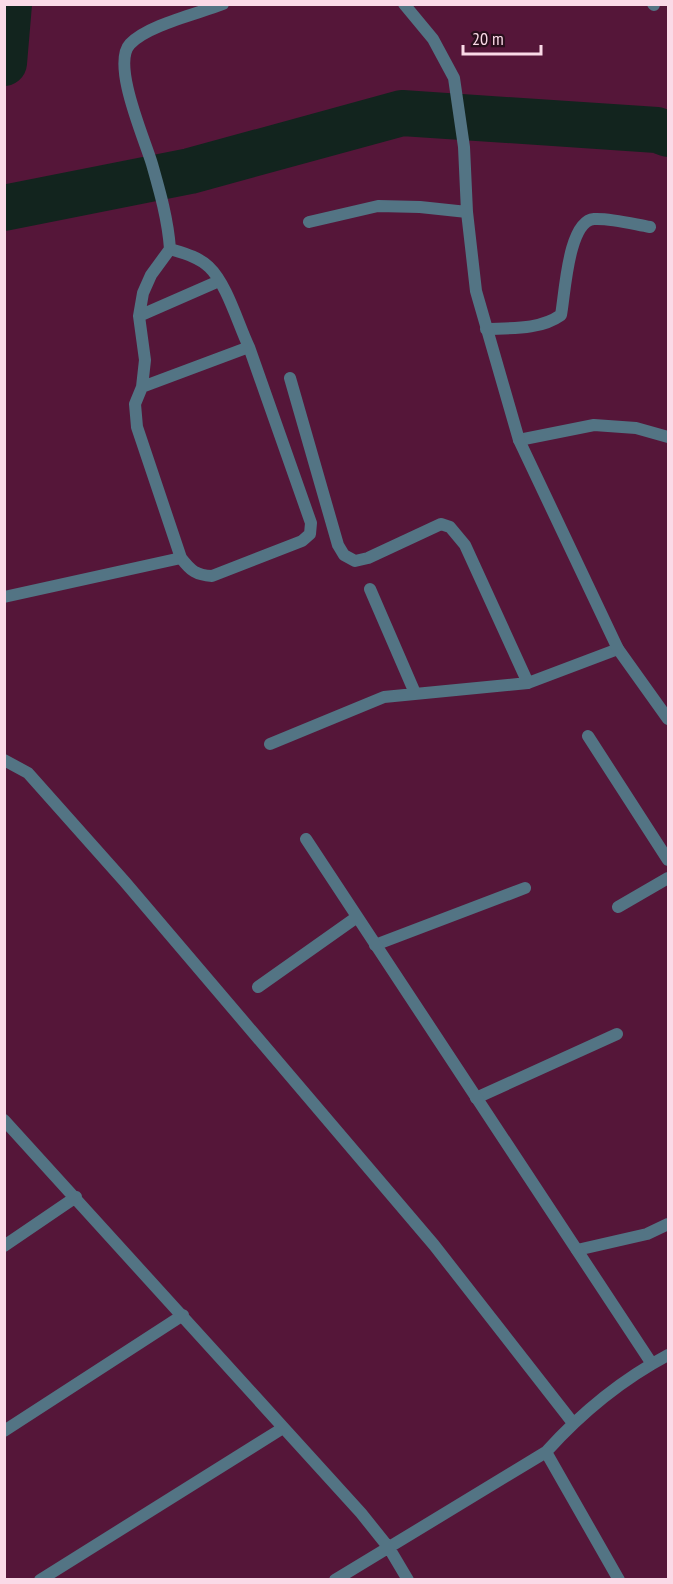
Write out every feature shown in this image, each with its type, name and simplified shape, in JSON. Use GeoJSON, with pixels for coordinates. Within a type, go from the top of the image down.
{"type":"FeatureCollection","features":[{"type":"Feature","properties":{"kind":"street"},"geometry":{"type":"LineString","coordinates":[[170,249],[193,257],[208,266],[219,281],[249,347],[311,523],[310,534],[302,541],[212,576],[193,573],[181,558],[137,427],[135,404],[142,387],[145,360],[139,316],[143,293],[151,275],[170,249],[169,228],[128,91],[124,58],[128,46],[143,34],[223,4]]}},
{"type":"Feature","properties":{"kind":"street"},"geometry":{"type":"LineString","coordinates":[[404,4],[433,39],[454,78],[464,147],[467,212],[476,291],[519,440],[618,649],[669,719]]}},
{"type":"Feature","properties":{"kind":"street"},"geometry":{"type":"LineString","coordinates":[[309,222],[378,206],[420,207],[467,212]]}},
{"type":"Feature","properties":{"kind":"street"},"geometry":{"type":"LineString","coordinates":[[486,330],[540,325],[550,323],[561,315],[573,244],[580,226],[592,219],[650,227]]}},
{"type":"Feature","properties":{"kind":"street"},"geometry":{"type":"LineString","coordinates":[[139,316],[219,281]]}},
{"type":"Feature","properties":{"kind":"street"},"geometry":{"type":"LineString","coordinates":[[142,387],[249,347]]}},
{"type":"Feature","properties":{"kind":"street"},"geometry":{"type":"LineString","coordinates":[[290,378],[338,545],[344,555],[355,561],[368,558],[441,524],[450,526],[465,545],[528,683]]}},
{"type":"Feature","properties":{"kind":"street"},"geometry":{"type":"LineString","coordinates":[[519,440],[594,425],[636,428],[669,436]]}},
{"type":"Feature","properties":{"kind":"street"},"geometry":{"type":"LineString","coordinates":[[4,597],[181,558]]}},
{"type":"Feature","properties":{"kind":"street"},"geometry":{"type":"LineString","coordinates":[[370,589],[415,693]]}},
{"type":"Feature","properties":{"kind":"street"},"geometry":{"type":"LineString","coordinates":[[270,744],[384,697],[528,683],[618,649]]}},
{"type":"Feature","properties":{"kind":"street"},"geometry":{"type":"LineString","coordinates":[[588,736],[669,860]]}},
{"type":"Feature","properties":{"kind":"street"},"geometry":{"type":"LineString","coordinates":[[4,760],[28,773],[125,882],[434,1245],[573,1423]]}},
{"type":"Feature","properties":{"kind":"street"},"geometry":{"type":"LineString","coordinates":[[306,839],[651,1364]]}},
{"type":"Feature","properties":{"kind":"street"},"geometry":{"type":"LineString","coordinates":[[618,907],[669,878]]}},
{"type":"Feature","properties":{"kind":"street"},"geometry":{"type":"LineString","coordinates":[[375,945],[525,888]]}},
{"type":"Feature","properties":{"kind":"street"},"geometry":{"type":"LineString","coordinates":[[258,987],[357,917]]}},
{"type":"Feature","properties":{"kind":"street"},"geometry":{"type":"LineString","coordinates":[[477,1098],[617,1034]]}},
{"type":"Feature","properties":{"kind":"street"},"geometry":{"type":"LineString","coordinates":[[4,1120],[183,1315],[389,1548],[408,1580]]}},
{"type":"Feature","properties":{"kind":"street"},"geometry":{"type":"LineString","coordinates":[[4,1246],[76,1197]]}},
{"type":"Feature","properties":{"kind":"street"},"geometry":{"type":"LineString","coordinates":[[577,1250],[647,1233],[669,1224]]}},
{"type":"Feature","properties":{"kind":"street"},"geometry":{"type":"LineString","coordinates":[[4,1431],[183,1315]]}},
{"type":"Feature","properties":{"kind":"street"},"geometry":{"type":"LineString","coordinates":[[335,1580],[546,1452],[605,1394],[669,1355]]}},
{"type":"Feature","properties":{"kind":"street"},"geometry":{"type":"LineString","coordinates":[[40,1580],[283,1428]]}},
{"type":"Feature","properties":{"kind":"street"},"geometry":{"type":"LineString","coordinates":[[546,1452],[619,1580]]}},
{"type":"Feature","properties":{"kind":"waterway"},"geometry":{"type":"LineString","coordinates":[[4,63],[9,4]]}},
{"type":"Feature","properties":{"kind":"waterway"},"geometry":{"type":"LineString","coordinates":[[4,208],[190,171],[402,113],[657,130],[668,134]]}}]}
